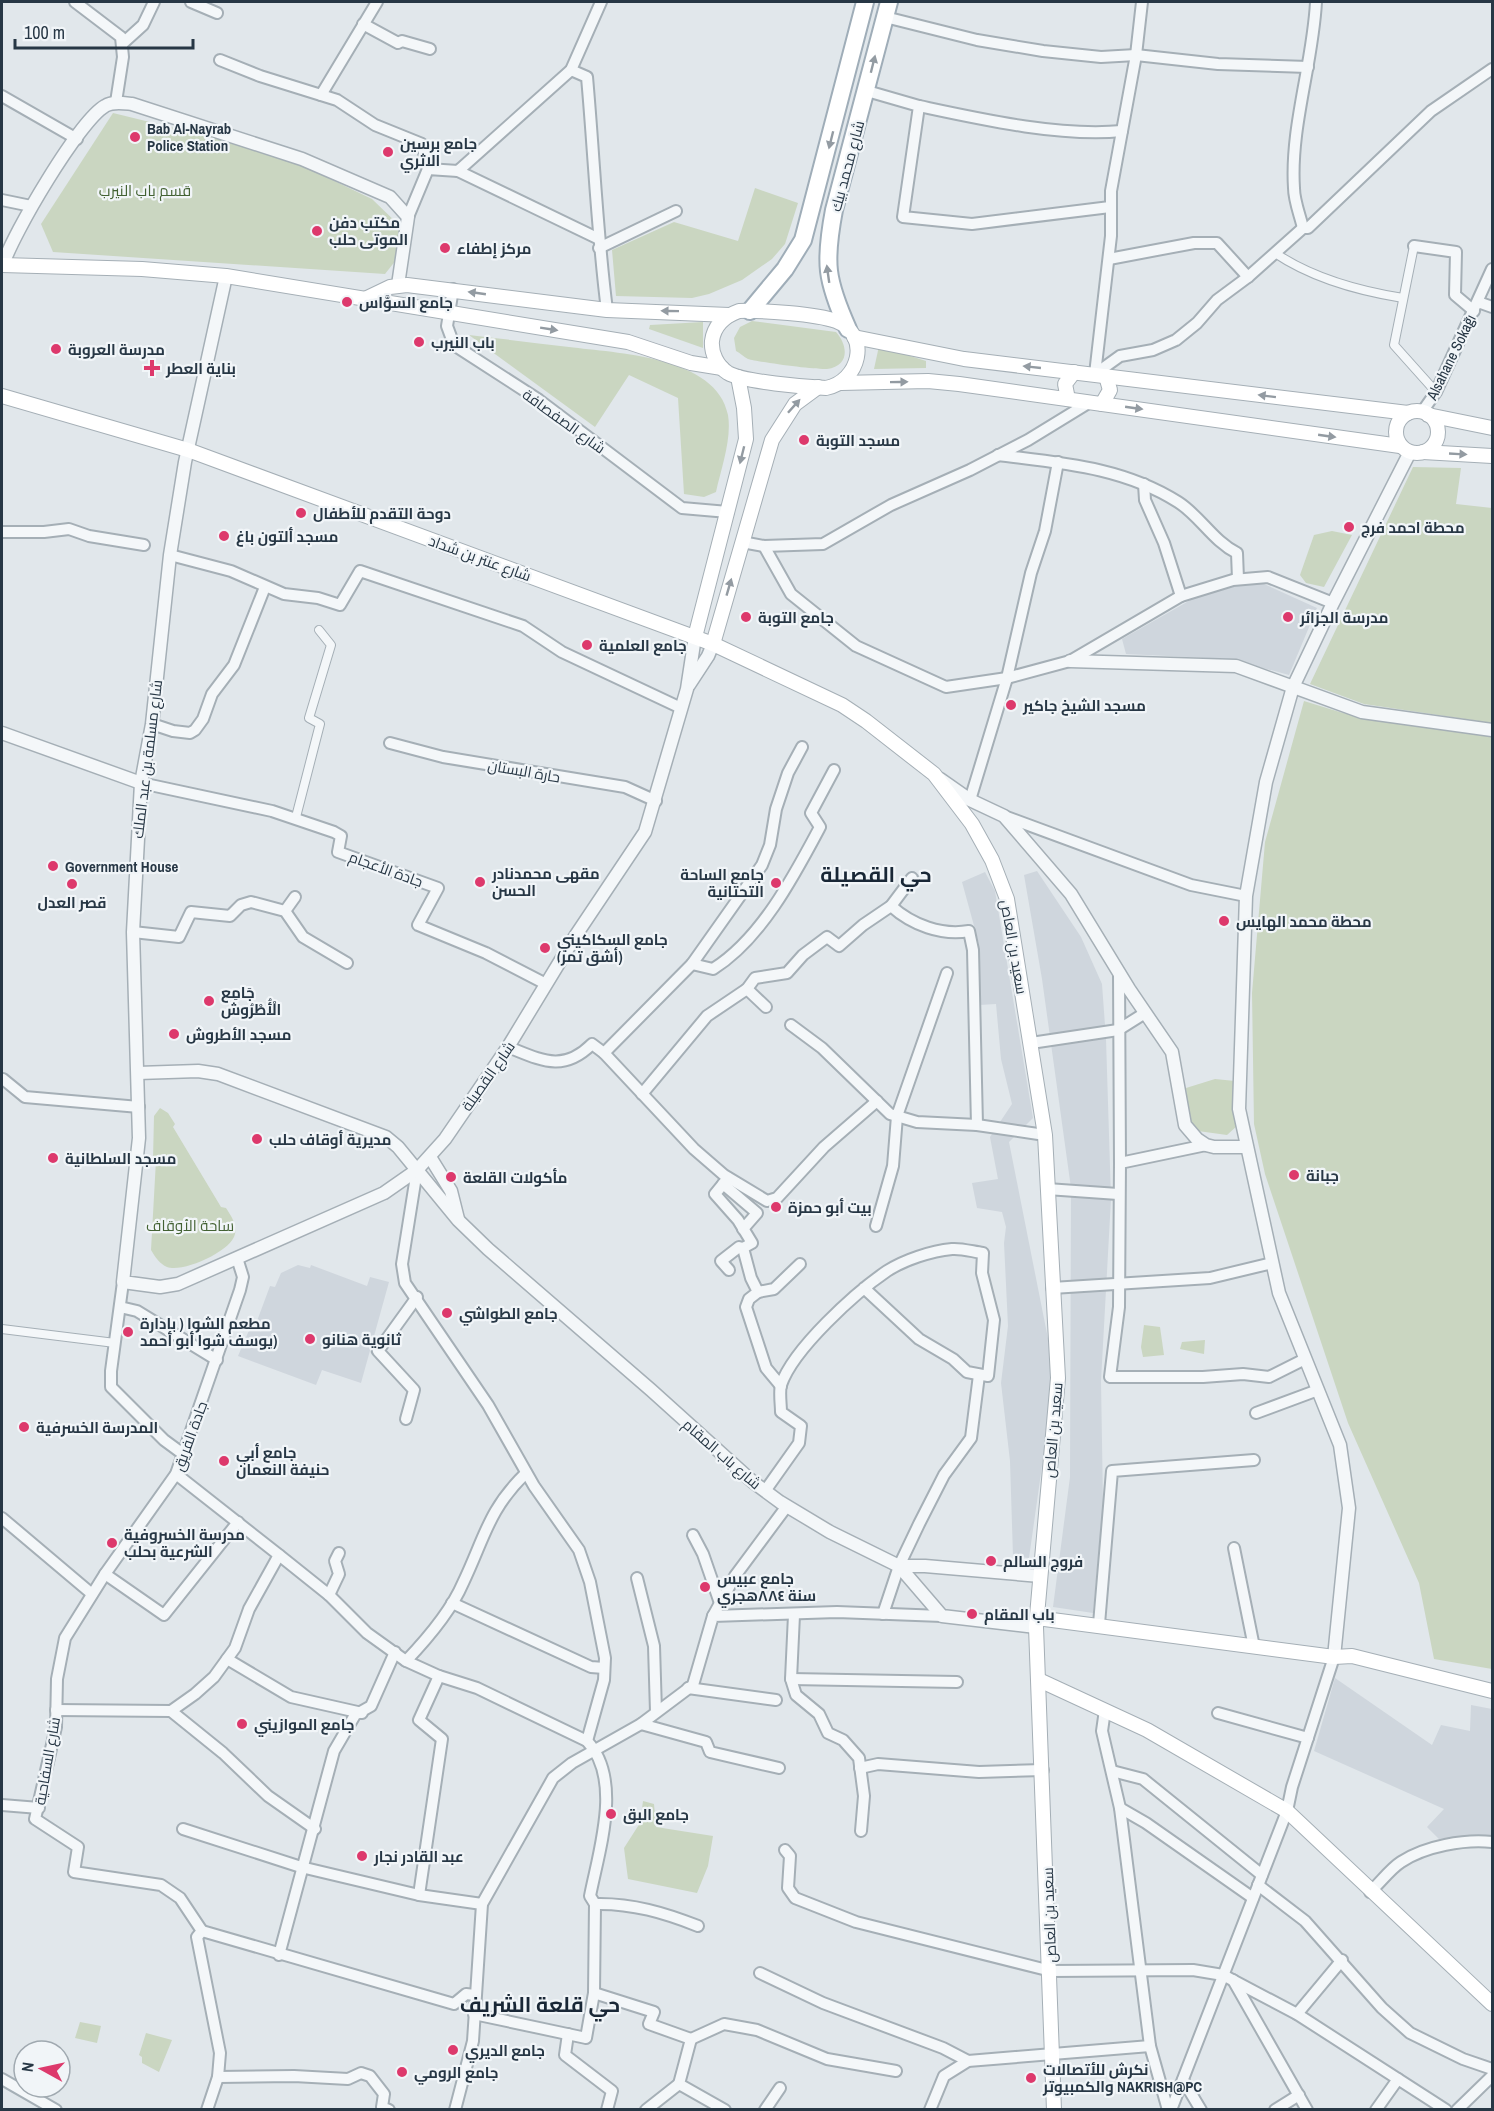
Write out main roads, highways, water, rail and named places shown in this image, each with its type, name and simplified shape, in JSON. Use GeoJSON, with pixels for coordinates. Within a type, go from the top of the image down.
{"type":"FeatureCollection","features":[{"type":"Feature","properties":{"kind":"main road","name":"شارع محمد بيك"},"geometry":{"type":"LineString","coordinates":[[750,311],[785,269],[803,240],[865,2]]}},
{"type":"Feature","properties":{"kind":"main road","name":"شارع محمد بيك"},"geometry":{"type":"LineString","coordinates":[[851,333],[830,283],[828,245],[834,210],[887,9]]}},
{"type":"Feature","properties":{"kind":"main road"},"geometry":{"type":"LineString","coordinates":[[2,265],[142,268],[226,276],[627,342],[691,363],[722,368],[738,377],[818,387],[841,383],[928,381],[1068,399],[1411,450],[1492,456]]}},
{"type":"Feature","properties":{"kind":"main road"},"geometry":{"type":"LineString","coordinates":[[367,298],[382,289],[398,285],[453,289],[607,310],[729,315],[750,311],[827,319],[851,333],[955,358],[1419,413],[1492,428]]}},
{"type":"Feature","properties":{"kind":"main road"},"geometry":{"type":"LineString","coordinates":[[722,368],[713,352],[713,335],[722,320],[729,315]]}},
{"type":"Feature","properties":{"kind":"main road"},"geometry":{"type":"LineString","coordinates":[[841,383],[853,371],[857,363],[858,354],[851,333]]}},
{"type":"Feature","properties":{"kind":"main road"},"geometry":{"type":"LineString","coordinates":[[1068,399],[1065,384],[1074,372]]}},
{"type":"Feature","properties":{"kind":"main road"},"geometry":{"type":"LineString","coordinates":[[1096,403],[1110,390],[1100,375]]}},
{"type":"Feature","properties":{"kind":"main road"},"geometry":{"type":"LineString","coordinates":[[695,637],[746,439],[744,408],[738,377]]}},
{"type":"Feature","properties":{"kind":"main road"},"geometry":{"type":"LineString","coordinates":[[713,644],[778,427],[795,404],[818,387]]}},
{"type":"Feature","properties":{"kind":"main road","name":"شارع عنتر بن شداد"},"geometry":{"type":"LineString","coordinates":[[2,396],[188,450],[713,644],[842,705],[890,737],[934,774]]}},
{"type":"Feature","properties":{"kind":"main road"},"geometry":{"type":"LineString","coordinates":[[1411,450],[1396,430],[1398,423],[1419,413]]}},
{"type":"Feature","properties":{"kind":"main road"},"geometry":{"type":"LineString","coordinates":[[1411,450],[1429,449],[1437,438],[1436,425],[1419,413]]}},
{"type":"Feature","properties":{"kind":"main road","name":"سعيد بن العاص"},"geometry":{"type":"LineString","coordinates":[[934,774],[972,824],[1007,899],[1045,1135],[1058,1378],[1037,1622],[1051,1971],[1054,2109]]}},
{"type":"Feature","properties":{"kind":"main road"},"geometry":{"type":"LineString","coordinates":[[1037,1622],[1099,1624],[1254,1647],[1334,1657],[1352,1656],[1492,1691]]}},
{"type":"Feature","properties":{"kind":"main road"},"geometry":{"type":"LineString","coordinates":[[1039,1680],[1147,1730],[1287,1811],[1370,1892],[1492,2004]]}},
{"type":"Feature","properties":{"kind":"place","name":"Bab Al-Nayrab Police Station"},"geometry":{"type":"Point","coordinates":[135,137]}},
{"type":"Feature","properties":{"kind":"place","name":"جامع برسين الاثري"},"geometry":{"type":"Point","coordinates":[388,152]}},
{"type":"Feature","properties":{"kind":"place","name":"مكتب دفن الموتى حلب"},"geometry":{"type":"Point","coordinates":[317,231]}},
{"type":"Feature","properties":{"kind":"place","name":"مركز إطفاء"},"geometry":{"type":"Point","coordinates":[445,248]}},
{"type":"Feature","properties":{"kind":"place","name":"جامع السوَّاس"},"geometry":{"type":"Point","coordinates":[347,302]}},
{"type":"Feature","properties":{"kind":"place","name":"باب النيرب"},"geometry":{"type":"Point","coordinates":[419,342]}},
{"type":"Feature","properties":{"kind":"place","name":"مدرسة العروبة"},"geometry":{"type":"Point","coordinates":[56,349]}},
{"type":"Feature","properties":{"kind":"place","name":"بناية العطر"},"geometry":{"type":"Point","coordinates":[152,368]}},
{"type":"Feature","properties":{"kind":"place","name":"مسجد التوبة"},"geometry":{"type":"Point","coordinates":[804,440]}},
{"type":"Feature","properties":{"kind":"place","name":"دوحة التقدم للأطفال"},"geometry":{"type":"Point","coordinates":[301,513]}},
{"type":"Feature","properties":{"kind":"place","name":"محطة احمد فرج"},"geometry":{"type":"Point","coordinates":[1349,527]}},
{"type":"Feature","properties":{"kind":"place","name":"مسجد ألتون باغ"},"geometry":{"type":"Point","coordinates":[224,536]}},
{"type":"Feature","properties":{"kind":"place","name":"جامع التوبة"},"geometry":{"type":"Point","coordinates":[746,617]}},
{"type":"Feature","properties":{"kind":"place","name":"مدرسة الجزائر"},"geometry":{"type":"Point","coordinates":[1288,617]}},
{"type":"Feature","properties":{"kind":"place","name":"جامع العلمية"},"geometry":{"type":"Point","coordinates":[587,645]}},
{"type":"Feature","properties":{"kind":"place","name":"مسجد الشيخ جاكير"},"geometry":{"type":"Point","coordinates":[1011,705]}},
{"type":"Feature","properties":{"kind":"place","name":"Government House"},"geometry":{"type":"Point","coordinates":[53,866]}},
{"type":"Feature","properties":{"kind":"place","name":"مقهى محمدنادر الحسن"},"geometry":{"type":"Point","coordinates":[480,882]}},
{"type":"Feature","properties":{"kind":"place","name":"جامع الساحة التحتانية"},"geometry":{"type":"Point","coordinates":[776,883]}},
{"type":"Feature","properties":{"kind":"place","name":"قصر العدل"},"geometry":{"type":"Point","coordinates":[72,884]}},
{"type":"Feature","properties":{"kind":"place","name":"محطة محمد الهايس"},"geometry":{"type":"Point","coordinates":[1224,921]}},
{"type":"Feature","properties":{"kind":"place","name":"جامع السكاكيني (أشق تمر)"},"geometry":{"type":"Point","coordinates":[545,948]}},
{"type":"Feature","properties":{"kind":"place","name":"جَامِع الْأُطْرُوش"},"geometry":{"type":"Point","coordinates":[209,1001]}},
{"type":"Feature","properties":{"kind":"place","name":"مسجد الأطروش"},"geometry":{"type":"Point","coordinates":[174,1034]}},
{"type":"Feature","properties":{"kind":"place","name":"مديرية أوقاف حلب"},"geometry":{"type":"Point","coordinates":[257,1139]}},
{"type":"Feature","properties":{"kind":"place","name":"مسجد السلطانية"},"geometry":{"type":"Point","coordinates":[53,1158]}},
{"type":"Feature","properties":{"kind":"place","name":"جبانة"},"geometry":{"type":"Point","coordinates":[1294,1175]}},
{"type":"Feature","properties":{"kind":"place","name":"مأكولات القلعة"},"geometry":{"type":"Point","coordinates":[451,1177]}},
{"type":"Feature","properties":{"kind":"place","name":"بيت أبو حمزة"},"geometry":{"type":"Point","coordinates":[776,1207]}},
{"type":"Feature","properties":{"kind":"place","name":"جامع الطواشي"},"geometry":{"type":"Point","coordinates":[447,1313]}},
{"type":"Feature","properties":{"kind":"place","name":"مطعم الشوا ( بإدارة يوسف شوا أبو أحمد)"},"geometry":{"type":"Point","coordinates":[128,1332]}},
{"type":"Feature","properties":{"kind":"place","name":"ثانوية هنانو"},"geometry":{"type":"Point","coordinates":[310,1339]}},
{"type":"Feature","properties":{"kind":"place","name":"المدرسة الخسرفية"},"geometry":{"type":"Point","coordinates":[24,1427]}},
{"type":"Feature","properties":{"kind":"place","name":"جامع أبي حنيفة النعمان"},"geometry":{"type":"Point","coordinates":[224,1461]}},
{"type":"Feature","properties":{"kind":"place","name":"مدرسة الخسروفية الشرعية بحلب"},"geometry":{"type":"Point","coordinates":[112,1543]}},
{"type":"Feature","properties":{"kind":"place","name":"فروج السالم"},"geometry":{"type":"Point","coordinates":[991,1561]}},
{"type":"Feature","properties":{"kind":"place","name":"جامع عبيس سنة ٨٨٤هجري"},"geometry":{"type":"Point","coordinates":[705,1587]}},
{"type":"Feature","properties":{"kind":"place","name":"باب المقام"},"geometry":{"type":"Point","coordinates":[972,1614]}},
{"type":"Feature","properties":{"kind":"place","name":"جامع الموازيني"},"geometry":{"type":"Point","coordinates":[242,1724]}},
{"type":"Feature","properties":{"kind":"place","name":"جامع البق"},"geometry":{"type":"Point","coordinates":[611,1814]}},
{"type":"Feature","properties":{"kind":"place","name":"عبد القادر نجار"},"geometry":{"type":"Point","coordinates":[362,1856]}},
{"type":"Feature","properties":{"kind":"place","name":"جامع الديري"},"geometry":{"type":"Point","coordinates":[453,2050]}},
{"type":"Feature","properties":{"kind":"place","name":"جامع الرومي"},"geometry":{"type":"Point","coordinates":[402,2072]}},
{"type":"Feature","properties":{"kind":"place","name":"نكرش للأتصالات والكمبيوتر NAKRISH@PC"},"geometry":{"type":"Point","coordinates":[1031,2078]}},
{"type":"Feature","properties":{"kind":"district","name":"حي القصيلة"},"geometry":{"type":"Point","coordinates":[876,874]}},
{"type":"Feature","properties":{"kind":"district","name":"حي قلعة الشريف"},"geometry":{"type":"Point","coordinates":[540,2004]}},
{"type":"Feature","properties":{"kind":"park label","name":"قسم باب النيرب"},"geometry":{"type":"Point","coordinates":[145,190]}},
{"type":"Feature","properties":{"kind":"park label","name":"ساحة الأوقاف"},"geometry":{"type":"Point","coordinates":[190,1225]}}]}
